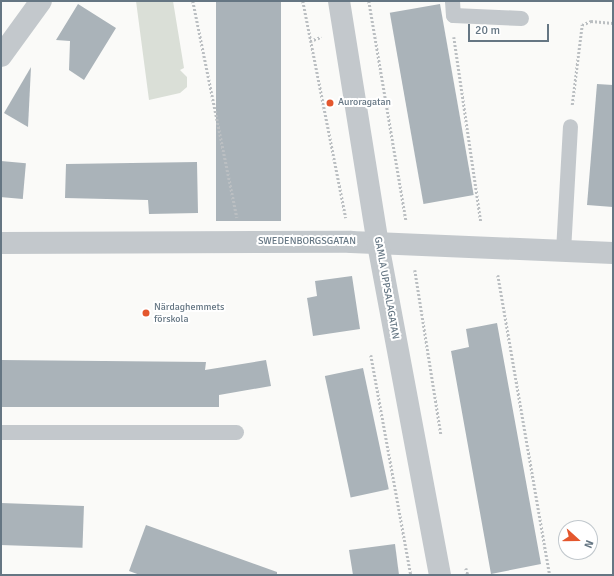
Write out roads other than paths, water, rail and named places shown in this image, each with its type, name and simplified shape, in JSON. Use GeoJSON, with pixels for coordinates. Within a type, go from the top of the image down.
{"type":"FeatureCollection","features":[{"type":"Feature","properties":{"kind":"street"},"geometry":{"type":"LineString","coordinates":[[1,56],[41,1]]}},
{"type":"Feature","properties":{"kind":"street","name":"GAMLA UPPSALAGATAN"},"geometry":{"type":"LineString","coordinates":[[339,1],[378,244],[440,575]]}},
{"type":"Feature","properties":{"kind":"street","name":"SWEDENBORGSGATAN"},"geometry":{"type":"LineString","coordinates":[[1,243],[351,242],[411,246],[613,253]]}},
{"type":"Feature","properties":{"kind":"lane"},"geometry":{"type":"LineString","coordinates":[[453,8],[521,18]]}},
{"type":"Feature","properties":{"kind":"lane"},"geometry":{"type":"LineString","coordinates":[[563,251],[570,126]]}},
{"type":"Feature","properties":{"kind":"lane"},"geometry":{"type":"LineString","coordinates":[[1,432],[236,432]]}},
{"type":"Feature","properties":{"kind":"place","name":"Auroragatan"},"geometry":{"type":"Point","coordinates":[330,103]}},
{"type":"Feature","properties":{"kind":"place","name":"Närdaghemmets förskola"},"geometry":{"type":"Point","coordinates":[146,313]}}]}
